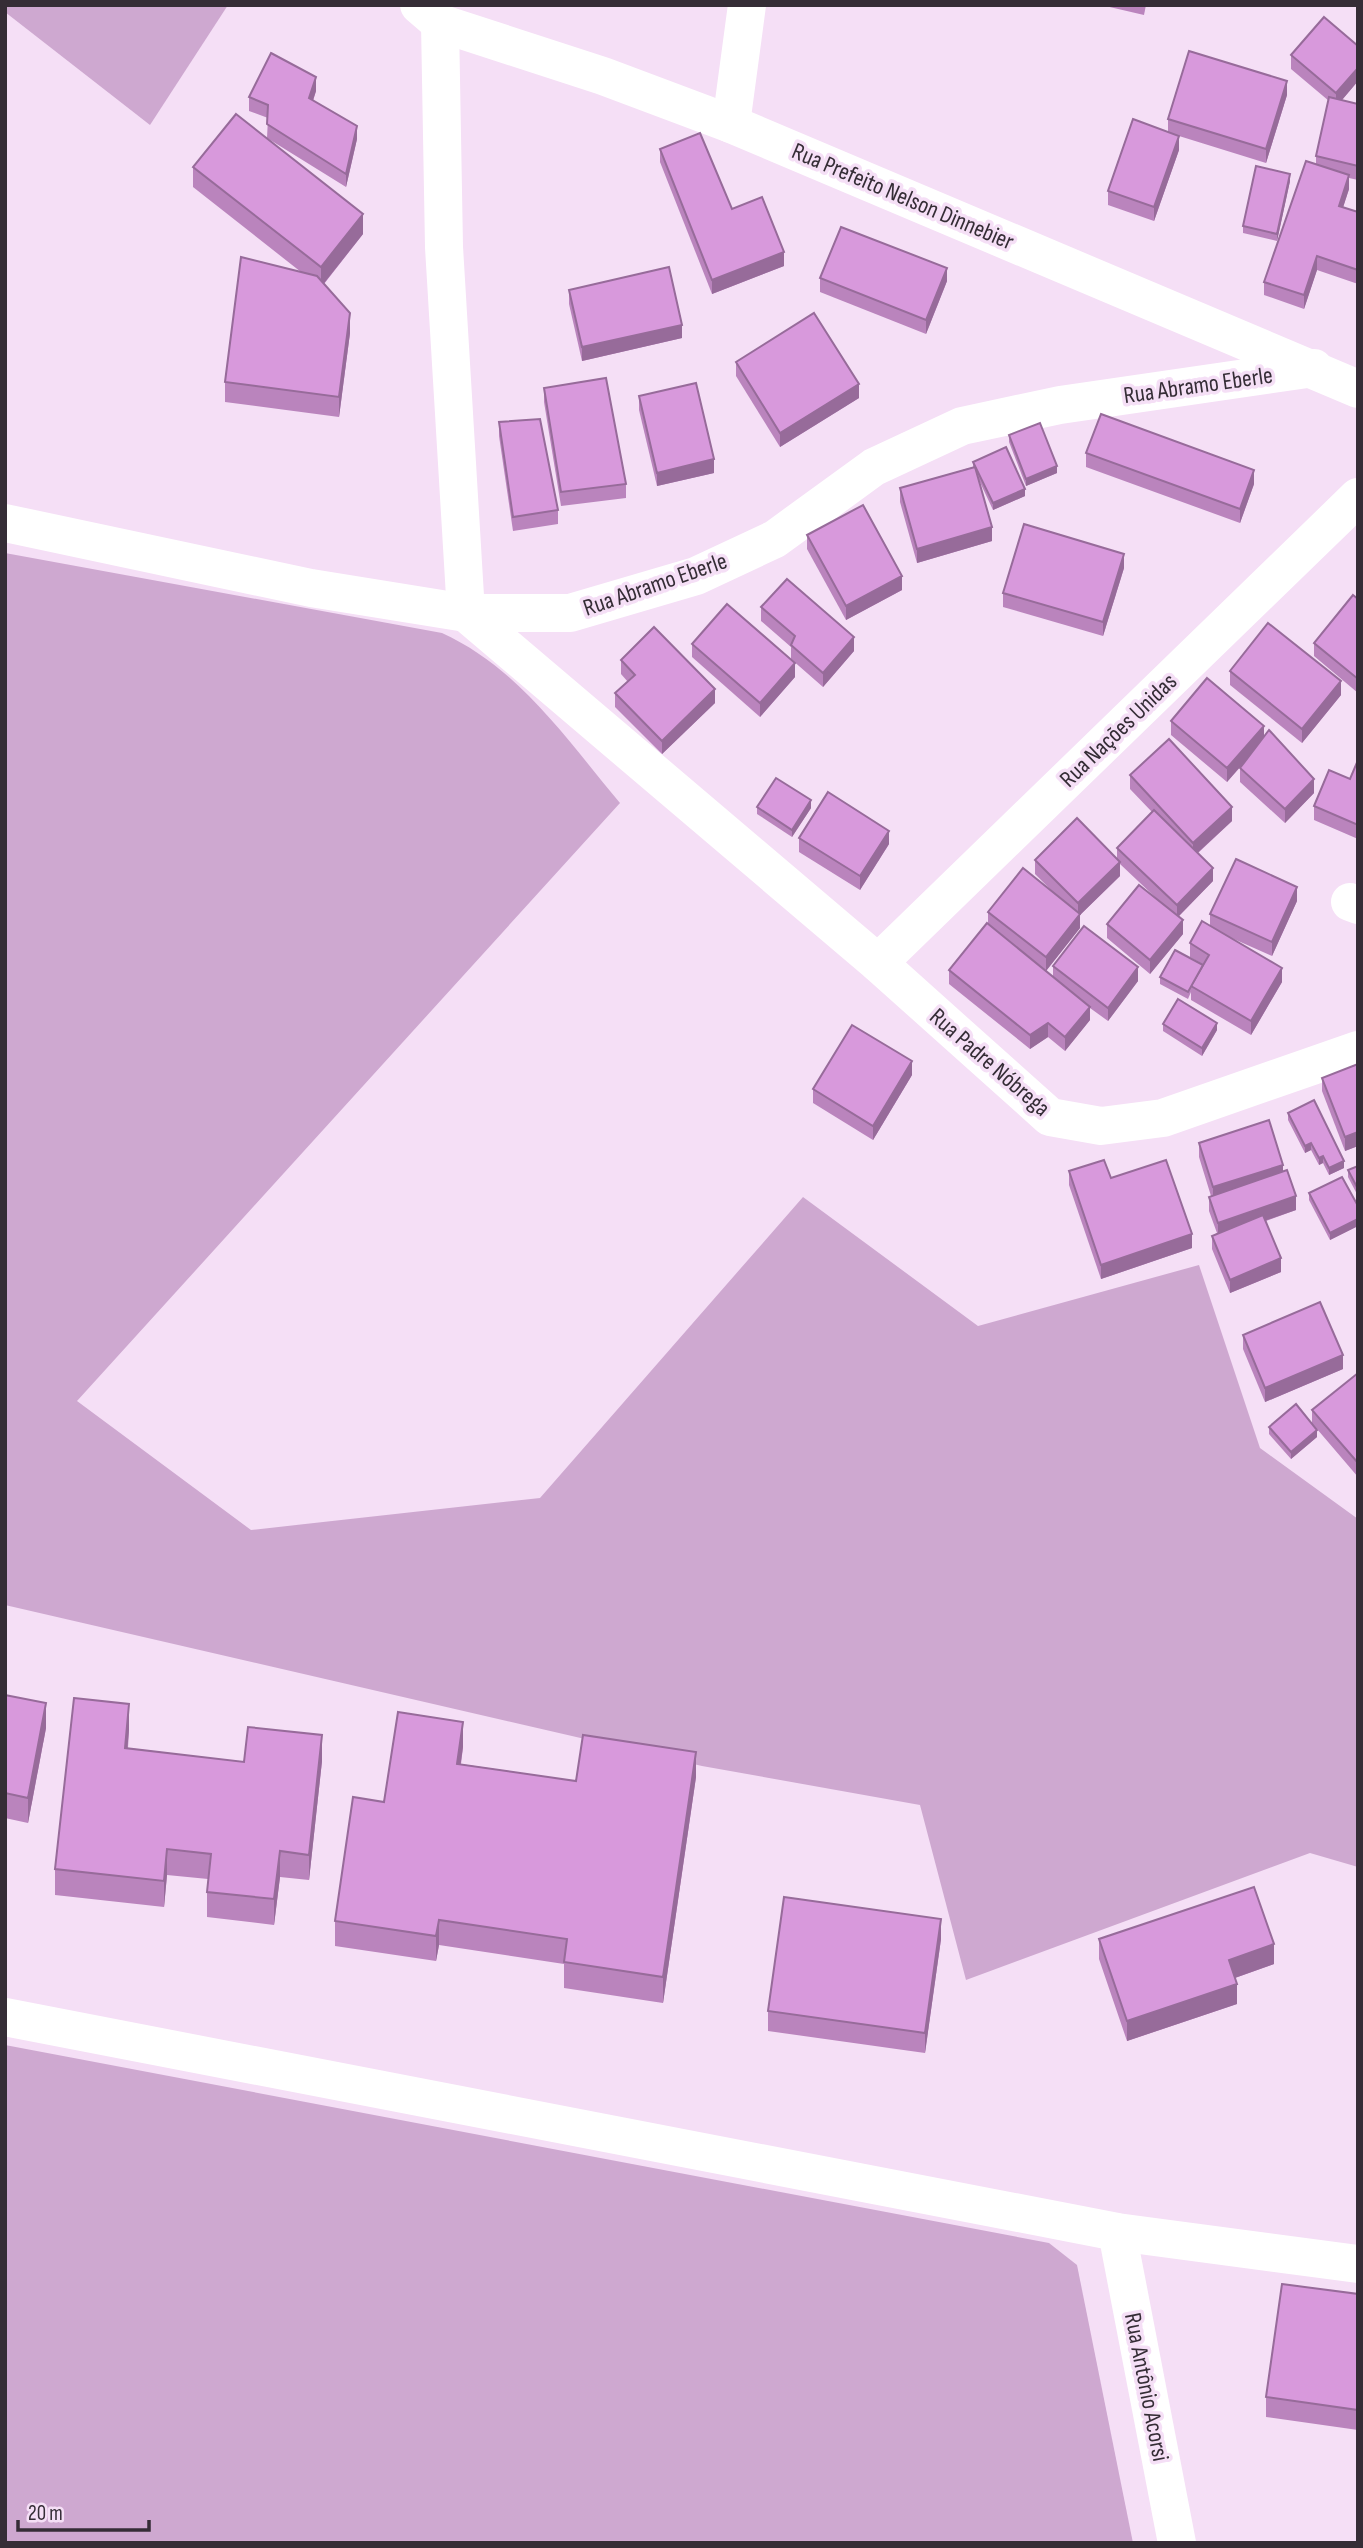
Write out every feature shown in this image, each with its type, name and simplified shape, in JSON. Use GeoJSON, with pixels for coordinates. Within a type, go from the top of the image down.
{"type":"FeatureCollection","features":[{"type":"Feature","properties":{"kind":"street"},"geometry":{"type":"LineString","coordinates":[[731,124],[747,5]]}},
{"type":"Feature","properties":{"kind":"street"},"geometry":{"type":"LineString","coordinates":[[429,14],[466,612]]}},
{"type":"Feature","properties":{"kind":"street","name":"Rua Prefeito Nelson Dinnebier"},"geometry":{"type":"LineString","coordinates":[[429,14],[731,124],[1314,368],[1358,389]]}},
{"type":"Feature","properties":{"kind":"street","name":"Rua Abramo Eberle"},"geometry":{"type":"LineString","coordinates":[[5,523],[311,588],[466,612],[570,613],[696,576],[775,539],[874,467],[962,426],[1060,405],[1314,368]]}},
{"type":"Feature","properties":{"kind":"street","name":"Rua Nações Unidas"},"geometry":{"type":"LineString","coordinates":[[878,963],[1358,497]]}},
{"type":"Feature","properties":{"kind":"street","name":"Rua Padre Nóbrega"},"geometry":{"type":"LineString","coordinates":[[466,612],[878,963],[1051,1117],[1101,1126],[1163,1118],[1358,1050]]}},
{"type":"Feature","properties":{"kind":"street"},"geometry":{"type":"LineString","coordinates":[[5,2017],[1117,2232],[1358,2264]]}},
{"type":"Feature","properties":{"kind":"street","name":"Rua Antônio Acorsi"},"geometry":{"type":"LineString","coordinates":[[1117,2232],[1177,2543]]}},
{"type":"Feature","properties":{"kind":"shaded area"},"geometry":{"type":"Polygon","coordinates":[[[5,5],[228,5],[150,125],[5,12],[5,5]]]}},
{"type":"Feature","properties":{"kind":"shaded area"},"geometry":{"type":"Polygon","coordinates":[[[5,553],[442,633],[495,665],[518,686],[561,731],[620,803],[77,1401],[251,1530],[540,1498],[803,1197],[978,1326],[1199,1265],[1260,1448],[1358,1519],[1358,1867],[1310,1853],[966,1980],[920,1805],[702,1766],[5,1605],[5,553]]]}},
{"type":"Feature","properties":{"kind":"shaded area"},"geometry":{"type":"Polygon","coordinates":[[[5,2045],[1049,2243],[1077,2265],[1133,2543],[5,2543],[5,2045]]]}},
{"type":"Feature","properties":{"kind":"building"},"geometry":{"type":"Polygon","coordinates":[[[1324,17],[1358,46],[1358,68],[1336,93],[1291,55],[1324,17]]]}},
{"type":"Feature","properties":{"kind":"building"},"geometry":{"type":"Polygon","coordinates":[[[1189,51],[1287,81],[1266,149],[1168,119],[1189,51]]]}},
{"type":"Feature","properties":{"kind":"building"},"geometry":{"type":"Polygon","coordinates":[[[271,53],[316,77],[309,98],[357,126],[346,174],[267,124],[268,105],[249,97],[271,53]]]}},
{"type":"Feature","properties":{"kind":"building"},"geometry":{"type":"Polygon","coordinates":[[[1329,97],[1358,104],[1358,166],[1316,156],[1329,97]]]}},
{"type":"Feature","properties":{"kind":"building"},"geometry":{"type":"Polygon","coordinates":[[[236,114],[363,214],[321,267],[193,167],[236,114]]]}},
{"type":"Feature","properties":{"kind":"building"},"geometry":{"type":"Polygon","coordinates":[[[1133,119],[1179,136],[1154,207],[1108,191],[1133,119]]]}},
{"type":"Feature","properties":{"kind":"building"},"geometry":{"type":"Polygon","coordinates":[[[700,133],[732,209],[762,197],[784,252],[712,280],[660,149],[700,133]]]}},
{"type":"Feature","properties":{"kind":"building"},"geometry":{"type":"Polygon","coordinates":[[[1306,161],[1349,175],[1339,206],[1358,212],[1358,270],[1317,256],[1304,295],[1264,282],[1306,161]]]}},
{"type":"Feature","properties":{"kind":"building"},"geometry":{"type":"Polygon","coordinates":[[[1256,166],[1290,174],[1277,234],[1243,226],[1256,166]]]}},
{"type":"Feature","properties":{"kind":"building"},"geometry":{"type":"Polygon","coordinates":[[[841,227],[947,268],[926,320],[820,278],[841,227]]]}},
{"type":"Feature","properties":{"kind":"building"},"geometry":{"type":"Polygon","coordinates":[[[241,257],[317,276],[350,313],[339,397],[225,382],[241,257]]]}},
{"type":"Feature","properties":{"kind":"building"},"geometry":{"type":"Polygon","coordinates":[[[669,267],[682,325],[582,347],[569,290],[669,267]]]}},
{"type":"Feature","properties":{"kind":"building"},"geometry":{"type":"Polygon","coordinates":[[[814,313],[859,384],[780,433],[736,362],[814,313]]]}},
{"type":"Feature","properties":{"kind":"building"},"geometry":{"type":"Polygon","coordinates":[[[606,378],[626,484],[561,492],[544,388],[606,378]]]}},
{"type":"Feature","properties":{"kind":"building"},"geometry":{"type":"Polygon","coordinates":[[[696,383],[714,459],[657,473],[639,396],[696,383]]]}},
{"type":"Feature","properties":{"kind":"building"},"geometry":{"type":"Polygon","coordinates":[[[1101,414],[1254,470],[1240,509],[1086,453],[1101,414]]]}},
{"type":"Feature","properties":{"kind":"building"},"geometry":{"type":"Polygon","coordinates":[[[540,419],[558,510],[513,517],[499,422],[540,419]]]}},
{"type":"Feature","properties":{"kind":"building"},"geometry":{"type":"Polygon","coordinates":[[[1040,423],[1057,466],[1026,479],[1009,435],[1040,423]]]}},
{"type":"Feature","properties":{"kind":"building"},"geometry":{"type":"Polygon","coordinates":[[[1006,447],[1025,489],[993,503],[973,462],[1006,447]]]}},
{"type":"Feature","properties":{"kind":"building"},"geometry":{"type":"Polygon","coordinates":[[[975,467],[992,527],[917,549],[900,488],[975,467]]]}},
{"type":"Feature","properties":{"kind":"building"},"geometry":{"type":"Polygon","coordinates":[[[863,505],[902,576],[846,606],[807,535],[863,505]]]}},
{"type":"Feature","properties":{"kind":"building"},"geometry":{"type":"Polygon","coordinates":[[[1024,524],[1124,554],[1103,622],[1003,593],[1024,524]]]}},
{"type":"Feature","properties":{"kind":"building"},"geometry":{"type":"Polygon","coordinates":[[[787,579],[854,637],[823,673],[791,645],[795,636],[761,607],[787,579]]]}},
{"type":"Feature","properties":{"kind":"building"},"geometry":{"type":"Polygon","coordinates":[[[1353,595],[1358,599],[1358,679],[1314,643],[1353,595]]]}},
{"type":"Feature","properties":{"kind":"building"},"geometry":{"type":"Polygon","coordinates":[[[727,604],[795,663],[760,703],[692,644],[727,604]]]}},
{"type":"Feature","properties":{"kind":"building"},"geometry":{"type":"Polygon","coordinates":[[[1268,623],[1341,681],[1302,729],[1230,671],[1268,623]]]}},
{"type":"Feature","properties":{"kind":"building"},"geometry":{"type":"Polygon","coordinates":[[[654,627],[715,689],[662,741],[615,693],[635,675],[621,660],[654,627]]]}},
{"type":"Feature","properties":{"kind":"building"},"geometry":{"type":"Polygon","coordinates":[[[1207,678],[1264,726],[1227,768],[1171,721],[1207,678]]]}},
{"type":"Feature","properties":{"kind":"building"},"geometry":{"type":"Polygon","coordinates":[[[1269,730],[1314,779],[1285,809],[1240,768],[1269,730]]]}},
{"type":"Feature","properties":{"kind":"building"},"geometry":{"type":"Polygon","coordinates":[[[1169,739],[1232,807],[1193,843],[1130,775],[1169,739]]]}},
{"type":"Feature","properties":{"kind":"building"},"geometry":{"type":"Polygon","coordinates":[[[1358,760],[1358,825],[1314,806],[1329,770],[1350,779],[1358,760]]]}},
{"type":"Feature","properties":{"kind":"building"},"geometry":{"type":"Polygon","coordinates":[[[776,778],[811,800],[792,830],[757,807],[776,778]]]}},
{"type":"Feature","properties":{"kind":"building"},"geometry":{"type":"Polygon","coordinates":[[[828,792],[889,831],[860,876],[799,838],[828,792]]]}},
{"type":"Feature","properties":{"kind":"building"},"geometry":{"type":"Polygon","coordinates":[[[1154,810],[1213,868],[1177,905],[1117,848],[1154,810]]]}},
{"type":"Feature","properties":{"kind":"building"},"geometry":{"type":"Polygon","coordinates":[[[1077,818],[1120,862],[1078,903],[1035,860],[1077,818]]]}},
{"type":"Feature","properties":{"kind":"building"},"geometry":{"type":"Polygon","coordinates":[[[1236,859],[1297,887],[1272,942],[1210,914],[1236,859]]]}},
{"type":"Feature","properties":{"kind":"building"},"geometry":{"type":"Polygon","coordinates":[[[1023,868],[1080,914],[1046,957],[988,912],[1023,868]]]}},
{"type":"Feature","properties":{"kind":"building"},"geometry":{"type":"Polygon","coordinates":[[[1139,885],[1183,920],[1150,960],[1107,924],[1139,885]]]}},
{"type":"Feature","properties":{"kind":"building"},"geometry":{"type":"Polygon","coordinates":[[[1202,921],[1282,968],[1251,1021],[1191,986],[1209,955],[1190,943],[1202,921]]]}},
{"type":"Feature","properties":{"kind":"building"},"geometry":{"type":"Polygon","coordinates":[[[987,923],[1090,1007],[1065,1037],[1048,1023],[1030,1035],[949,970],[987,923]]]}},
{"type":"Feature","properties":{"kind":"building"},"geometry":{"type":"Polygon","coordinates":[[[1084,926],[1138,967],[1108,1008],[1053,966],[1084,926]]]}},
{"type":"Feature","properties":{"kind":"building"},"geometry":{"type":"Polygon","coordinates":[[[1175,950],[1203,965],[1188,992],[1160,977],[1175,950]]]}},
{"type":"Feature","properties":{"kind":"building"},"geometry":{"type":"Polygon","coordinates":[[[1178,999],[1217,1023],[1202,1048],[1163,1024],[1178,999]]]}},
{"type":"Feature","properties":{"kind":"building"},"geometry":{"type":"Polygon","coordinates":[[[852,1025],[912,1061],[873,1126],[813,1089],[852,1025]]]}},
{"type":"Feature","properties":{"kind":"building"},"geometry":{"type":"Polygon","coordinates":[[[1358,1064],[1358,1132],[1345,1137],[1322,1078],[1358,1064]]]}},
{"type":"Feature","properties":{"kind":"building"},"geometry":{"type":"Polygon","coordinates":[[[1314,1100],[1344,1161],[1329,1168],[1323,1156],[1319,1158],[1311,1143],[1305,1146],[1288,1113],[1314,1100]]]}},
{"type":"Feature","properties":{"kind":"building"},"geometry":{"type":"Polygon","coordinates":[[[1269,1120],[1283,1165],[1213,1187],[1199,1143],[1269,1120]]]}},
{"type":"Feature","properties":{"kind":"building"},"geometry":{"type":"Polygon","coordinates":[[[1104,1160],[1111,1178],[1166,1160],[1192,1234],[1101,1265],[1069,1171],[1104,1160]]]}},
{"type":"Feature","properties":{"kind":"building"},"geometry":{"type":"Polygon","coordinates":[[[1358,1166],[1358,1189],[1348,1170],[1358,1166]]]}},
{"type":"Feature","properties":{"kind":"building"},"geometry":{"type":"Polygon","coordinates":[[[1287,1170],[1296,1196],[1218,1223],[1209,1197],[1287,1170]]]}},
{"type":"Feature","properties":{"kind":"building"},"geometry":{"type":"Polygon","coordinates":[[[1342,1177],[1358,1206],[1358,1219],[1330,1233],[1309,1193],[1342,1177]]]}},
{"type":"Feature","properties":{"kind":"building"},"geometry":{"type":"Polygon","coordinates":[[[1263,1215],[1281,1258],[1230,1280],[1212,1236],[1263,1215]]]}},
{"type":"Feature","properties":{"kind":"building"},"geometry":{"type":"Polygon","coordinates":[[[1320,1302],[1343,1355],[1265,1388],[1243,1335],[1320,1302]]]}},
{"type":"Feature","properties":{"kind":"building"},"geometry":{"type":"Polygon","coordinates":[[[1358,1373],[1358,1463],[1312,1410],[1358,1373]]]}},
{"type":"Feature","properties":{"kind":"building"},"geometry":{"type":"Polygon","coordinates":[[[1296,1404],[1317,1430],[1291,1452],[1269,1427],[1296,1404]]]}},
{"type":"Feature","properties":{"kind":"building"},"geometry":{"type":"Polygon","coordinates":[[[5,1695],[46,1703],[28,1798],[5,1793],[5,1695]]]}},
{"type":"Feature","properties":{"kind":"building"},"geometry":{"type":"Polygon","coordinates":[[[74,1698],[129,1704],[125,1748],[244,1762],[248,1727],[322,1735],[309,1855],[280,1851],[274,1899],[207,1892],[211,1854],[167,1849],[164,1881],[55,1869],[74,1698]]]}},
{"type":"Feature","properties":{"kind":"building"},"geometry":{"type":"Polygon","coordinates":[[[398,1712],[463,1722],[457,1764],[576,1781],[583,1735],[696,1752],[663,1977],[564,1962],[567,1939],[439,1920],[436,1936],[335,1921],[353,1797],[384,1802],[398,1712]]]}},
{"type":"Feature","properties":{"kind":"building"},"geometry":{"type":"Polygon","coordinates":[[[1254,1887],[1274,1944],[1229,1960],[1237,1984],[1127,2021],[1099,1939],[1254,1887]]]}},
{"type":"Feature","properties":{"kind":"building"},"geometry":{"type":"Polygon","coordinates":[[[784,1897],[941,1919],[925,2033],[768,2011],[784,1897]]]}},
{"type":"Feature","properties":{"kind":"building"},"geometry":{"type":"Polygon","coordinates":[[[1282,2284],[1358,2294],[1358,2410],[1266,2397],[1282,2284]]]}}]}
